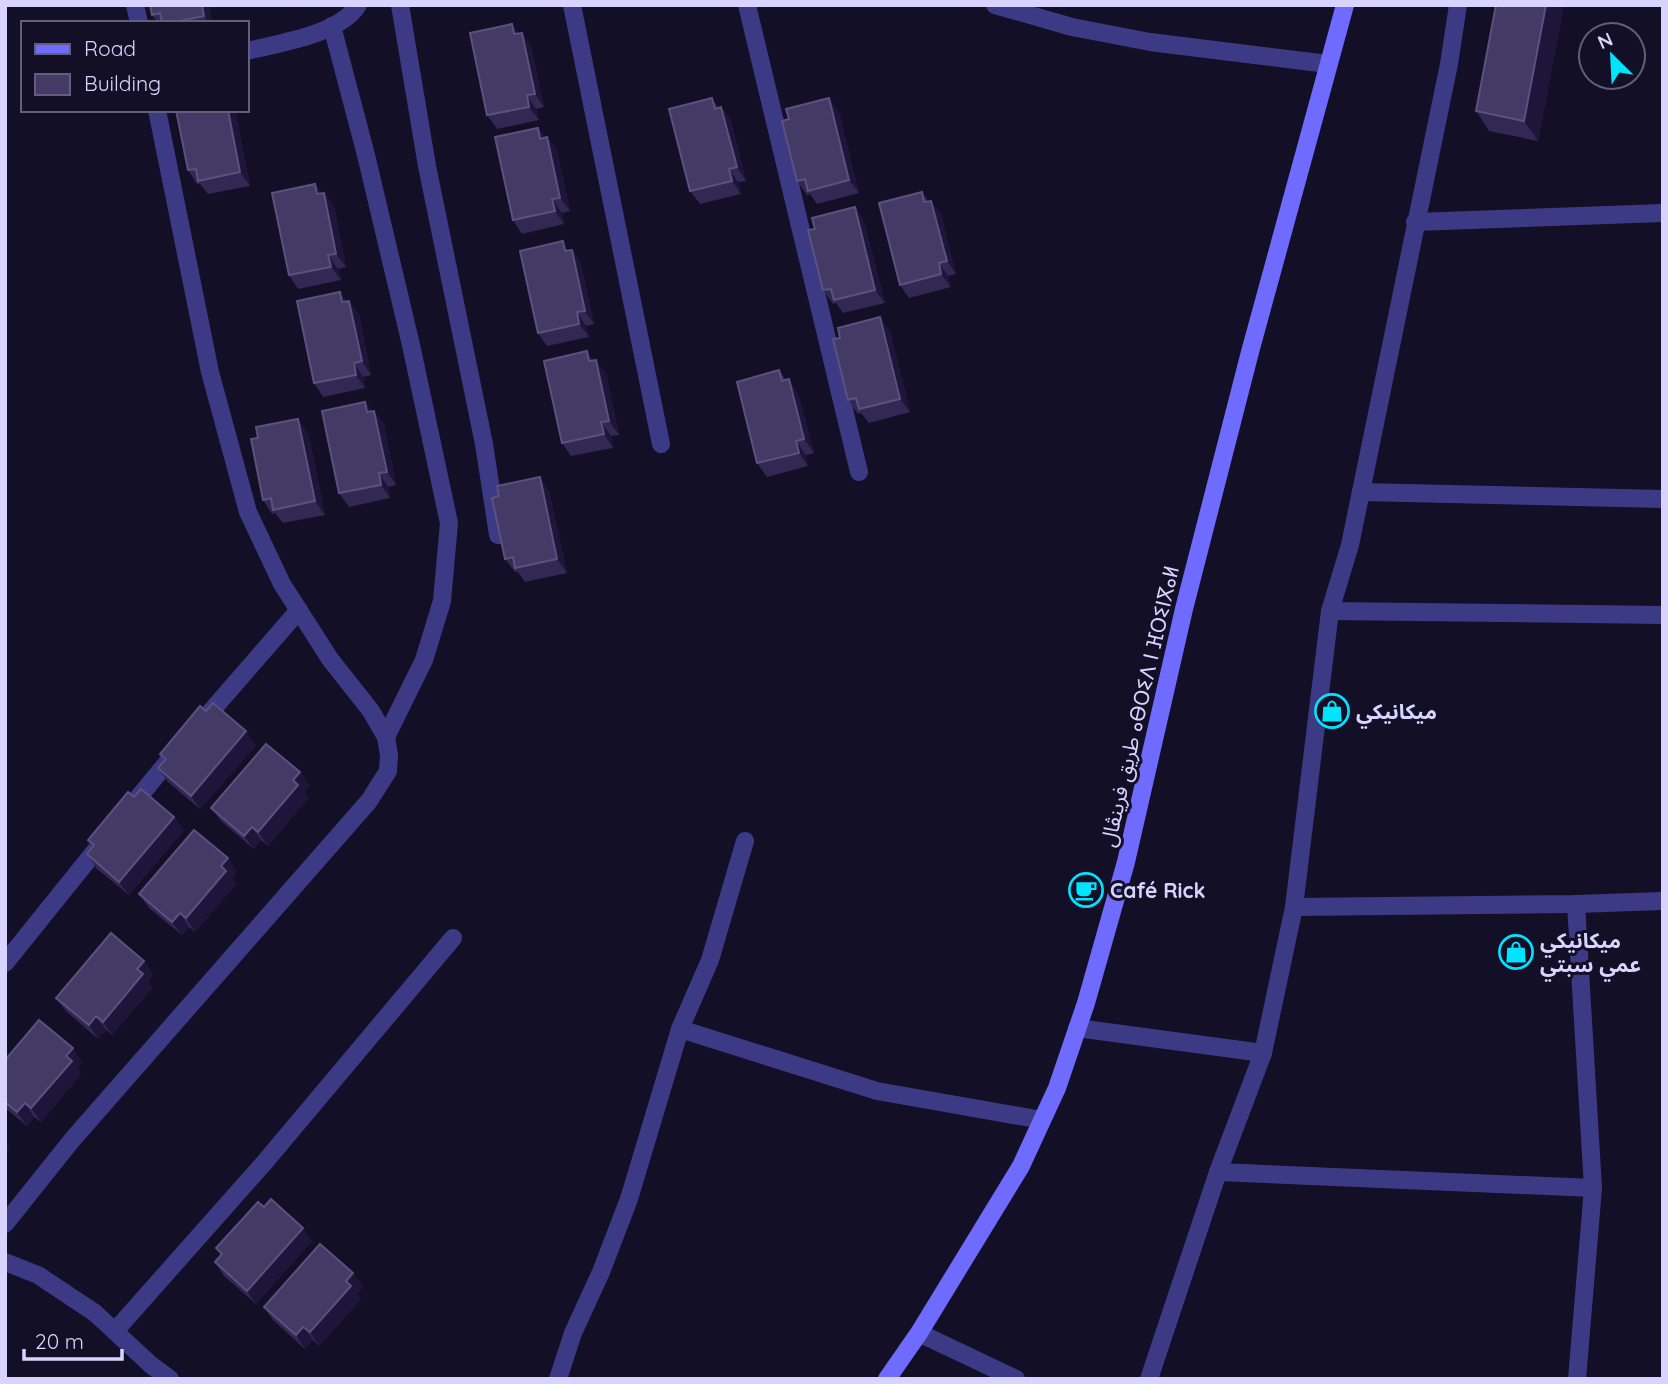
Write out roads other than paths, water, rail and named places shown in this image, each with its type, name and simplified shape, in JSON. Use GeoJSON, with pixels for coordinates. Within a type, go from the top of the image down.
{"type":"FeatureCollection","features":[{"type":"Feature","properties":{"kind":"main road","name":"طريق فرينڨال ⴰⴱⵔⵉⴷ ⵏ ⴼⵔⵉⵏⴳⴰⵍ"},"geometry":{"type":"LineString","coordinates":[[887,1379],[919,1334],[1021,1166],[1057,1088],[1077,1028],[1126,862],[1184,609],[1345,5]]}},
{"type":"Feature","properties":{"kind":"street"},"geometry":{"type":"LineString","coordinates":[[248,51],[302,38],[332,26],[346,20],[358,5]]}},
{"type":"Feature","properties":{"kind":"street"},"geometry":{"type":"LineString","coordinates":[[400,5],[427,166],[484,444],[498,535]]}},
{"type":"Feature","properties":{"kind":"street"},"geometry":{"type":"LineString","coordinates":[[572,5],[661,444]]}},
{"type":"Feature","properties":{"kind":"street"},"geometry":{"type":"LineString","coordinates":[[747,5],[859,472]]}},
{"type":"Feature","properties":{"kind":"street"},"geometry":{"type":"LineString","coordinates":[[995,5],[1072,27],[1150,42],[1328,64]]}},
{"type":"Feature","properties":{"kind":"street"},"geometry":{"type":"LineString","coordinates":[[1149,1379],[1218,1172],[1263,1053],[1294,907],[1330,611],[1350,545],[1449,64],[1458,5]]}},
{"type":"Feature","properties":{"kind":"street"},"geometry":{"type":"LineString","coordinates":[[332,26],[408,332],[449,523],[442,601],[424,660],[386,737]]}},
{"type":"Feature","properties":{"kind":"street"},"geometry":{"type":"LineString","coordinates":[[5,1224],[72,1140],[369,801],[388,771],[390,755],[386,737],[371,711],[330,659],[282,584],[248,512],[210,372],[157,112]]}},
{"type":"Feature","properties":{"kind":"street"},"geometry":{"type":"LineString","coordinates":[[1415,222],[1663,213]]}},
{"type":"Feature","properties":{"kind":"street"},"geometry":{"type":"LineString","coordinates":[[1361,492],[1663,499]]}},
{"type":"Feature","properties":{"kind":"street"},"geometry":{"type":"LineString","coordinates":[[5,964],[187,740],[299,610]]}},
{"type":"Feature","properties":{"kind":"street"},"geometry":{"type":"LineString","coordinates":[[1330,611],[1663,615]]}},
{"type":"Feature","properties":{"kind":"street"},"geometry":{"type":"LineString","coordinates":[[558,1379],[573,1333],[601,1272],[629,1199],[680,1030],[710,960],[745,841]]}},
{"type":"Feature","properties":{"kind":"street"},"geometry":{"type":"LineString","coordinates":[[1294,907],[1663,901]]}},
{"type":"Feature","properties":{"kind":"street"},"geometry":{"type":"LineString","coordinates":[[1576,904],[1593,1188],[1577,1379]]}},
{"type":"Feature","properties":{"kind":"street"},"geometry":{"type":"LineString","coordinates":[[115,1331],[264,1163],[453,938]]}},
{"type":"Feature","properties":{"kind":"street"},"geometry":{"type":"LineString","coordinates":[[1077,1028],[1263,1053]]}},
{"type":"Feature","properties":{"kind":"street"},"geometry":{"type":"LineString","coordinates":[[680,1030],[877,1091],[1042,1120]]}},
{"type":"Feature","properties":{"kind":"street"},"geometry":{"type":"LineString","coordinates":[[1218,1172],[1593,1188]]}},
{"type":"Feature","properties":{"kind":"street"},"geometry":{"type":"LineString","coordinates":[[5,1262],[38,1275],[95,1313],[170,1379]]}},
{"type":"Feature","properties":{"kind":"street"},"geometry":{"type":"LineString","coordinates":[[919,1334],[1016,1379]]}},
{"type":"Feature","properties":{"kind":"place","name":"ميكانيكي"},"geometry":{"type":"Point","coordinates":[1332,711]}},
{"type":"Feature","properties":{"kind":"place","name":"Café Rick"},"geometry":{"type":"Point","coordinates":[1086,890]}},
{"type":"Feature","properties":{"kind":"place","name":"ميكانيكي عمي سبتي"},"geometry":{"type":"Point","coordinates":[1516,952]}}]}
